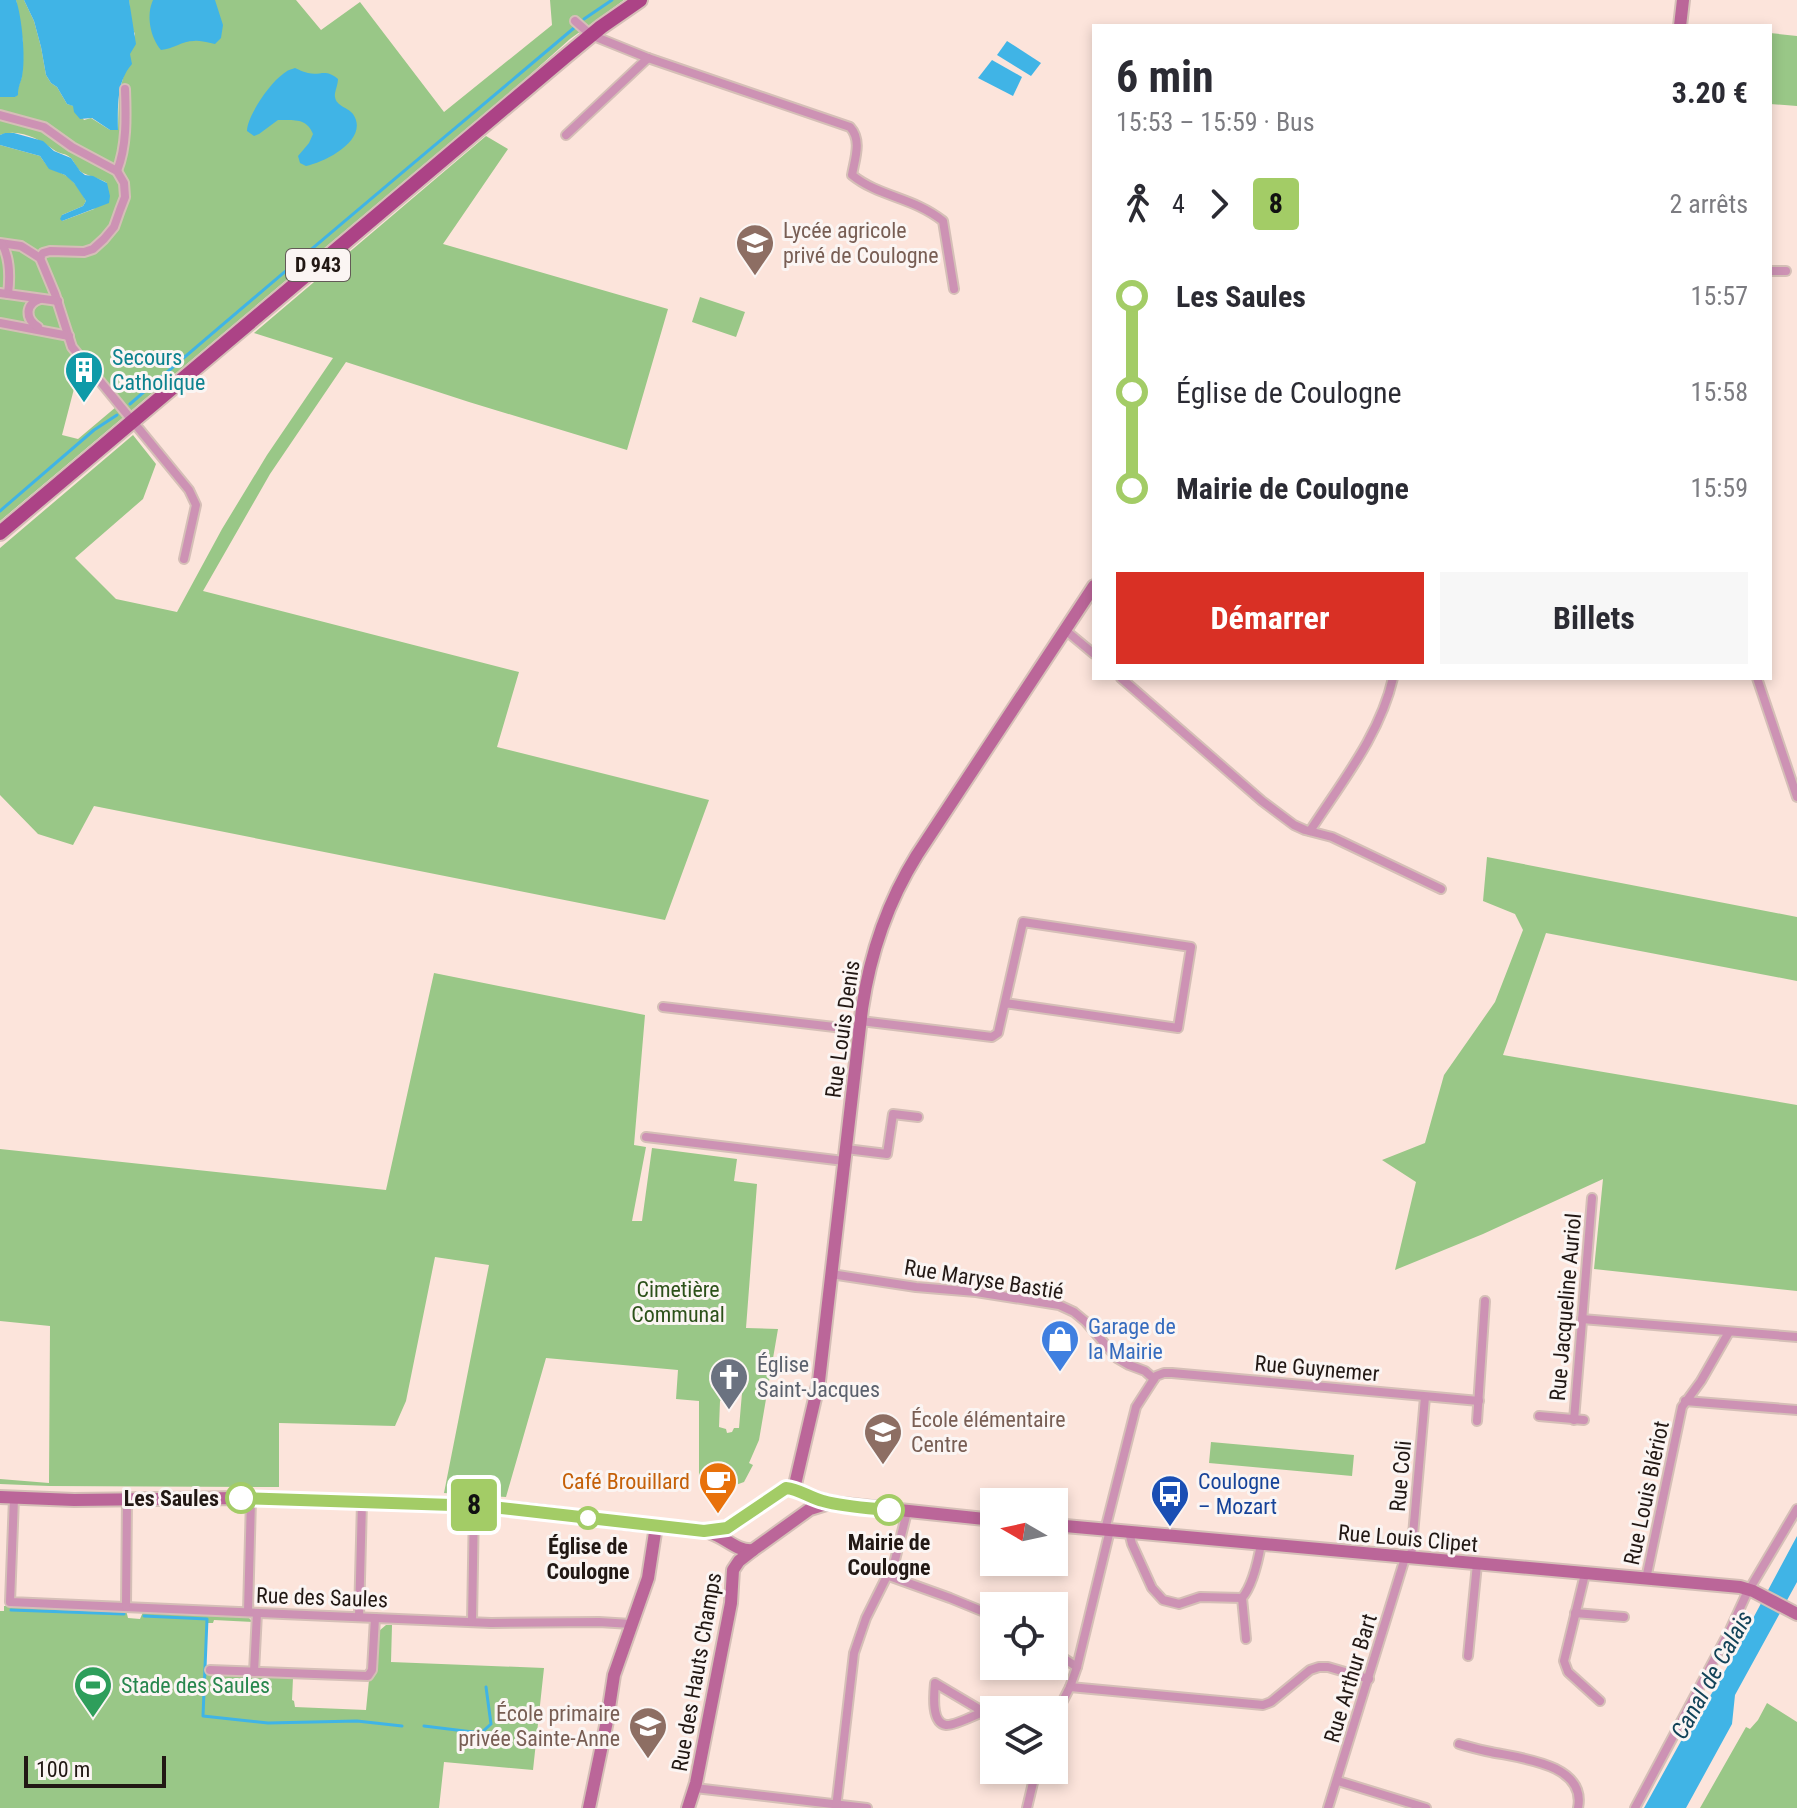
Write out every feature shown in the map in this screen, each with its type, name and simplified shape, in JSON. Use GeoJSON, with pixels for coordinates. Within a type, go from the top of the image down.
{"type":"FeatureCollection","features":[{"type":"Feature","properties":{"kind":"main road","name":"D 943"},"geometry":{"type":"LineString","coordinates":[[0,533],[591,35],[640,0]]}},
{"type":"Feature","properties":{"kind":"street"},"geometry":{"type":"LineString","coordinates":[[1680,24],[1683,0]]}},
{"type":"Feature","properties":{"kind":"street"},"geometry":{"type":"LineString","coordinates":[[575,21],[591,35],[648,58],[850,127],[857,140],[852,175],[865,186],[912,202],[943,221],[954,289]]}},
{"type":"Feature","properties":{"kind":"street"},"geometry":{"type":"LineString","coordinates":[[566,135],[648,58]]}},
{"type":"Feature","properties":{"kind":"street"},"geometry":{"type":"LineString","coordinates":[[117,171],[124,144],[125,89]]}},
{"type":"Feature","properties":{"kind":"street"},"geometry":{"type":"LineString","coordinates":[[0,115],[44,127],[72,147],[117,171],[124,183],[125,197],[114,227],[93,249],[84,252],[50,251],[1,244]]}},
{"type":"Feature","properties":{"kind":"street"},"geometry":{"type":"LineString","coordinates":[[1,244],[6,250],[9,281],[4,293],[58,301]]}},
{"type":"Feature","properties":{"kind":"street"},"geometry":{"type":"LineString","coordinates":[[21,246],[40,258],[72,347],[189,490],[196,505],[184,559]]}},
{"type":"Feature","properties":{"kind":"street"},"geometry":{"type":"LineString","coordinates":[[40,258],[50,251]]}},
{"type":"Feature","properties":{"kind":"street"},"geometry":{"type":"LineString","coordinates":[[1772,271],[1786,271]]}},
{"type":"Feature","properties":{"kind":"street"},"geometry":{"type":"LineString","coordinates":[[41,299],[33,302],[28,315],[30,321],[45,330]]}},
{"type":"Feature","properties":{"kind":"street"},"geometry":{"type":"LineString","coordinates":[[0,323],[69,336]]}},
{"type":"Feature","properties":{"kind":"street","name":"Rue Louis Denis"},"geometry":{"type":"LineString","coordinates":[[802,1515],[805,1504],[797,1491],[819,1381],[860,1026],[874,951],[903,879],[1092,589]]}},
{"type":"Feature","properties":{"kind":"street"},"geometry":{"type":"LineString","coordinates":[[1064,628],[1092,652]]}},
{"type":"Feature","properties":{"kind":"street"},"geometry":{"type":"LineString","coordinates":[[1123,680],[1262,801],[1294,825],[1332,837],[1441,889]]}},
{"type":"Feature","properties":{"kind":"street"},"geometry":{"type":"LineString","coordinates":[[1310,831],[1379,723],[1393,680]]}},
{"type":"Feature","properties":{"kind":"street"},"geometry":{"type":"LineString","coordinates":[[1758,680],[1797,797]]}},
{"type":"Feature","properties":{"kind":"street"},"geometry":{"type":"LineString","coordinates":[[663,1007],[992,1037],[998,1033],[1023,922],[1191,947],[1178,1028],[1005,1003]]}},
{"type":"Feature","properties":{"kind":"street"},"geometry":{"type":"LineString","coordinates":[[646,1137],[845,1155],[887,1154],[893,1114],[918,1117]]}},
{"type":"Feature","properties":{"kind":"street","name":"Rue Jacqueline Auriol"},"geometry":{"type":"LineString","coordinates":[[1539,1416],[1579,1420],[1582,1319],[1592,1198]]}},
{"type":"Feature","properties":{"kind":"street","name":"Rue Maryse Bastié"},"geometry":{"type":"LineString","coordinates":[[831,1274],[1059,1305],[1086,1322],[1117,1358],[1145,1371],[1154,1379]]}},
{"type":"Feature","properties":{"kind":"street"},"geometry":{"type":"LineString","coordinates":[[1477,1421],[1485,1301]]}},
{"type":"Feature","properties":{"kind":"street"},"geometry":{"type":"LineString","coordinates":[[1582,1319],[1797,1337]]}},
{"type":"Feature","properties":{"kind":"street","name":"Rue Louis Blériot"},"geometry":{"type":"LineString","coordinates":[[1646,1579],[1685,1401],[1729,1332]]}},
{"type":"Feature","properties":{"kind":"street","name":"Rue Guynemer"},"geometry":{"type":"LineString","coordinates":[[1154,1379],[1160,1374],[1172,1373],[1479,1401]]}},
{"type":"Feature","properties":{"kind":"street"},"geometry":{"type":"LineString","coordinates":[[1065,1696],[1077,1667],[1136,1407],[1154,1379]]}},
{"type":"Feature","properties":{"kind":"street","name":"Rue Coli"},"geometry":{"type":"LineString","coordinates":[[1408,1558],[1425,1397]]}},
{"type":"Feature","properties":{"kind":"street"},"geometry":{"type":"LineString","coordinates":[[1685,1401],[1797,1410]]}},
{"type":"Feature","properties":{"kind":"street"},"geometry":{"type":"LineString","coordinates":[[0,1497],[474,1505],[704,1531],[721,1530],[734,1524],[782,1490],[797,1491],[833,1503],[980,1519]]}},
{"type":"Feature","properties":{"kind":"street","name":"Rue des Saules"},"geometry":{"type":"LineString","coordinates":[[14,1498],[10,1602],[472,1622],[631,1624]]}},
{"type":"Feature","properties":{"kind":"street"},"geometry":{"type":"LineString","coordinates":[[126,1606],[127,1499]]}},
{"type":"Feature","properties":{"kind":"street"},"geometry":{"type":"LineString","coordinates":[[251,1499],[254,1672]]}},
{"type":"Feature","properties":{"kind":"street"},"geometry":{"type":"LineString","coordinates":[[359,1617],[362,1502]]}},
{"type":"Feature","properties":{"kind":"street"},"geometry":{"type":"LineString","coordinates":[[704,1531],[721,1536],[741,1550],[753,1550],[818,1505],[833,1503]]}},
{"type":"Feature","properties":{"kind":"street"},"geometry":{"type":"LineString","coordinates":[[472,1622],[474,1505]]}},
{"type":"Feature","properties":{"kind":"street"},"geometry":{"type":"LineString","coordinates":[[1635,1808],[1797,1509]]}},
{"type":"Feature","properties":{"kind":"street"},"geometry":{"type":"LineString","coordinates":[[836,1806],[854,1653],[866,1618],[889,1576],[907,1512]]}},
{"type":"Feature","properties":{"kind":"street"},"geometry":{"type":"LineString","coordinates":[[734,1524],[731,1534],[735,1545]]}},
{"type":"Feature","properties":{"kind":"street"},"geometry":{"type":"LineString","coordinates":[[589,1808],[614,1675],[648,1578],[656,1526]]}},
{"type":"Feature","properties":{"kind":"street","name":"Rue Louis Clipet"},"geometry":{"type":"LineString","coordinates":[[1068,1526],[1740,1587],[1754,1591]]}},
{"type":"Feature","properties":{"kind":"street"},"geometry":{"type":"LineString","coordinates":[[1129,1532],[1152,1588],[1163,1600],[1179,1604],[1200,1597],[1242,1598]]}},
{"type":"Feature","properties":{"kind":"street"},"geometry":{"type":"LineString","coordinates":[[1242,1598],[1247,1592],[1261,1544]]}},
{"type":"Feature","properties":{"kind":"street","name":"Rue des Hauts Champs"},"geometry":{"type":"LineString","coordinates":[[688,1808],[695,1788],[731,1603],[732,1575],[739,1561],[753,1550]]}},
{"type":"Feature","properties":{"kind":"street","name":"Rue Arthur Bart"},"geometry":{"type":"LineString","coordinates":[[1328,1808],[1408,1558]]}},
{"type":"Feature","properties":{"kind":"street"},"geometry":{"type":"LineString","coordinates":[[1468,1656],[1477,1564]]}},
{"type":"Feature","properties":{"kind":"street"},"geometry":{"type":"LineString","coordinates":[[1585,1574],[1564,1657],[1568,1672],[1600,1701]]}},
{"type":"Feature","properties":{"kind":"street"},"geometry":{"type":"LineString","coordinates":[[889,1576],[980,1610]]}},
{"type":"Feature","properties":{"kind":"street"},"geometry":{"type":"LineString","coordinates":[[1754,1591],[1797,1614]]}},
{"type":"Feature","properties":{"kind":"street"},"geometry":{"type":"LineString","coordinates":[[1242,1598],[1246,1639]]}},
{"type":"Feature","properties":{"kind":"street"},"geometry":{"type":"LineString","coordinates":[[1575,1613],[1624,1617]]}},
{"type":"Feature","properties":{"kind":"street"},"geometry":{"type":"LineString","coordinates":[[210,1670],[370,1676],[375,1618]]}},
{"type":"Feature","properties":{"kind":"street"},"geometry":{"type":"LineString","coordinates":[[1068,1661],[1077,1667]]}},
{"type":"Feature","properties":{"kind":"street"},"geometry":{"type":"LineString","coordinates":[[1070,1687],[1263,1705],[1310,1670],[1319,1667],[1369,1679]]}},
{"type":"Feature","properties":{"kind":"street"},"geometry":{"type":"LineString","coordinates":[[935,1683],[983,1712],[949,1724],[941,1723],[933,1703],[935,1683]]}},
{"type":"Feature","properties":{"kind":"street"},"geometry":{"type":"LineString","coordinates":[[1459,1744],[1532,1760],[1555,1769],[1577,1789],[1578,1808]]}},
{"type":"Feature","properties":{"kind":"street"},"geometry":{"type":"LineString","coordinates":[[1338,1781],[1426,1808]]}},
{"type":"Feature","properties":{"kind":"street"},"geometry":{"type":"LineString","coordinates":[[1027,1808],[1033,1784]]}},
{"type":"Feature","properties":{"kind":"street"},"geometry":{"type":"LineString","coordinates":[[695,1788],[867,1808]]}},
{"type":"Feature","properties":{"kind":"green space"},"geometry":{"type":"Polygon","coordinates":[[[16,0],[24,0],[34,21],[46,75],[67,104],[74,106],[84,120],[91,118],[110,130],[118,130],[119,93],[135,34],[129,0],[296,0],[321,30],[360,2],[444,112],[552,25],[550,0],[624,0],[570,39],[0,521],[0,145],[40,156],[49,167],[74,183],[86,201],[83,206],[62,215],[62,221],[94,209],[107,183],[83,173],[69,156],[35,139],[14,133],[0,135],[0,97],[15,97],[22,76],[23,43],[16,0]],[[88,374],[75,385],[62,435],[78,439],[116,407],[88,374]]]}},
{"type":"Feature","properties":{"kind":"green space"},"geometry":{"type":"Polygon","coordinates":[[[1772,33],[1797,36],[1797,106],[1772,104],[1772,33]]]}},
{"type":"Feature","properties":{"kind":"green space"},"geometry":{"type":"Polygon","coordinates":[[[486,136],[508,149],[443,244],[668,309],[627,450],[346,362],[270,474],[203,591],[519,672],[497,747],[709,800],[665,920],[94,806],[73,845],[38,834],[0,795],[0,548],[133,435],[156,464],[143,499],[75,558],[116,599],[177,612],[267,455],[333,358],[254,333],[486,136]]]}},
{"type":"Feature","properties":{"kind":"green space"},"geometry":{"type":"Polygon","coordinates":[[[700,297],[745,312],[736,337],[692,322],[700,297]]]}},
{"type":"Feature","properties":{"kind":"green space"},"geometry":{"type":"Polygon","coordinates":[[[1487,857],[1797,917],[1797,981],[1546,933],[1503,1055],[1797,1105],[1797,1291],[1594,1269],[1603,1179],[1395,1270],[1416,1182],[1382,1160],[1425,1143],[1444,1075],[1495,1002],[1523,930],[1515,914],[1483,901],[1487,857]]]}},
{"type":"Feature","properties":{"kind":"green space","name":"Cimetière Communal"},"geometry":{"type":"Polygon","coordinates":[[[434,973],[645,1015],[634,1145],[646,1147],[632,1221],[642,1221],[652,1148],[737,1159],[734,1181],[757,1184],[746,1328],[778,1329],[759,1440],[749,1463],[753,1465],[744,1482],[733,1486],[733,1483],[699,1483],[699,1401],[676,1399],[678,1370],[546,1358],[506,1497],[444,1493],[489,1265],[435,1257],[406,1401],[395,1426],[279,1423],[279,1487],[0,1484],[0,1479],[49,1483],[50,1326],[0,1321],[0,1149],[386,1190],[434,973]],[[742,1393],[727,1394],[720,1401],[719,1427],[726,1429],[727,1433],[739,1428],[742,1393]]]}},
{"type":"Feature","properties":{"kind":"green space"},"geometry":{"type":"Polygon","coordinates":[[[1211,1442],[1354,1455],[1352,1476],[1209,1463],[1211,1442]]]}},
{"type":"Feature","properties":{"kind":"green space","name":"Stade des Saules"},"geometry":{"type":"Polygon","coordinates":[[[4,1606],[126,1610],[128,1618],[140,1619],[143,1612],[247,1616],[253,1622],[214,1620],[207,1623],[205,1665],[208,1665],[208,1674],[293,1678],[292,1700],[295,1707],[366,1710],[369,1680],[375,1675],[379,1631],[386,1625],[392,1625],[391,1662],[544,1668],[533,1770],[444,1762],[439,1808],[0,1808],[0,1611],[4,1611],[4,1606]]]}},
{"type":"Feature","properties":{"kind":"green space"},"geometry":{"type":"Polygon","coordinates":[[[1767,1703],[1797,1722],[1797,1808],[1700,1808],[1746,1727],[1750,1729],[1758,1720],[1767,1703]]]}},
{"type":"Feature","properties":{"kind":"water"},"geometry":{"type":"Polygon","coordinates":[[[0,0],[16,0],[20,17],[23,69],[15,97],[0,97],[0,0]]]}},
{"type":"Feature","properties":{"kind":"water"},"geometry":{"type":"Polygon","coordinates":[[[24,0],[129,0],[136,44],[130,54],[132,64],[121,87],[118,130],[110,130],[92,118],[80,119],[73,106],[67,104],[51,83],[46,75],[34,21],[24,0]]]}},
{"type":"Feature","properties":{"kind":"water"},"geometry":{"type":"Polygon","coordinates":[[[153,0],[215,0],[223,25],[221,38],[215,44],[190,41],[161,50],[150,26],[153,0]]]}},
{"type":"Feature","properties":{"kind":"water"},"geometry":{"type":"Polygon","coordinates":[[[1007,41],[1041,63],[1031,76],[997,55],[1007,41]]]}},
{"type":"Feature","properties":{"kind":"water"},"geometry":{"type":"Polygon","coordinates":[[[992,60],[1022,77],[1013,96],[978,78],[992,60]]]}},
{"type":"Feature","properties":{"kind":"water"},"geometry":{"type":"Polygon","coordinates":[[[295,68],[312,74],[330,74],[338,79],[336,100],[353,114],[357,123],[356,132],[343,148],[324,160],[306,166],[300,163],[298,156],[313,134],[304,123],[278,120],[254,136],[247,131],[251,117],[266,92],[278,78],[295,68]]]}},
{"type":"Feature","properties":{"kind":"water"},"geometry":{"type":"Polygon","coordinates":[[[5,133],[43,141],[54,151],[71,158],[85,175],[107,183],[109,203],[62,221],[62,215],[83,206],[86,201],[74,183],[65,175],[49,169],[40,156],[0,145],[0,135],[5,133]]]}},
{"type":"Feature","properties":{"kind":"water"},"geometry":{"type":"Polygon","coordinates":[[[1797,1536],[1797,1582],[1735,1695],[1732,1724],[1686,1808],[1644,1808],[1691,1723],[1726,1669],[1797,1536]]]}},
{"type":"Feature","properties":{"kind":"waterway"},"geometry":{"type":"LineString","coordinates":[[584,19],[612,0]]}},
{"type":"Feature","properties":{"kind":"waterway"},"geometry":{"type":"LineString","coordinates":[[130,404],[574,28]]}},
{"type":"Feature","properties":{"kind":"waterway"},"geometry":{"type":"LineString","coordinates":[[0,511],[94,430],[117,415]]}},
{"type":"Feature","properties":{"kind":"waterway"},"geometry":{"type":"LineString","coordinates":[[11,1610],[124,1614]]}},
{"type":"Feature","properties":{"kind":"waterway"},"geometry":{"type":"LineString","coordinates":[[144,1616],[207,1619],[203,1716],[268,1723],[357,1721],[402,1726]]}},
{"type":"Feature","properties":{"kind":"waterway"},"geometry":{"type":"LineString","coordinates":[[424,1726],[481,1733],[491,1724],[486,1687]]}},
{"type":"Feature","properties":{"kind":"bus line","name":"8"},"geometry":{"type":"LineString","coordinates":[[241,1498],[483,1506],[704,1531],[727,1528],[786,1488],[833,1503],[889,1510]]}},
{"type":"Feature","properties":{"kind":"place","name":"Lycée agricole privé de Coulogne"},"geometry":{"type":"Point","coordinates":[755,277]}},
{"type":"Feature","properties":{"kind":"place","name":"Secours Catholique"},"geometry":{"type":"Point","coordinates":[84,404]}},
{"type":"Feature","properties":{"kind":"place","name":"Garage de la Mairie"},"geometry":{"type":"Point","coordinates":[1060,1373]}},
{"type":"Feature","properties":{"kind":"place","name":"Église Saint-Jacques"},"geometry":{"type":"Point","coordinates":[729,1411]}},
{"type":"Feature","properties":{"kind":"place","name":"École élémentaire Centre"},"geometry":{"type":"Point","coordinates":[883,1466]}},
{"type":"Feature","properties":{"kind":"place","name":"Les Saules"},"geometry":{"type":"Point","coordinates":[241,1498]}},
{"type":"Feature","properties":{"kind":"place","name":"Mairie de Coulogne"},"geometry":{"type":"Point","coordinates":[889,1510]}},
{"type":"Feature","properties":{"kind":"place","name":"Café Brouillard"},"geometry":{"type":"Point","coordinates":[718,1515]}},
{"type":"Feature","properties":{"kind":"place","name":"Église de Coulogne"},"geometry":{"type":"Point","coordinates":[588,1518]}},
{"type":"Feature","properties":{"kind":"place","name":"Coulogne – Mozart"},"geometry":{"type":"Point","coordinates":[1170,1528]}},
{"type":"Feature","properties":{"kind":"place","name":"Stade des Saules"},"geometry":{"type":"Point","coordinates":[93,1719]}},
{"type":"Feature","properties":{"kind":"place","name":"École primaire privée Sainte-Anne"},"geometry":{"type":"Point","coordinates":[648,1760]}},
{"type":"Feature","properties":{"kind":"water label","name":"Canal de Calais"},"geometry":{"type":"Point","coordinates":[1712,1675]}}]}
